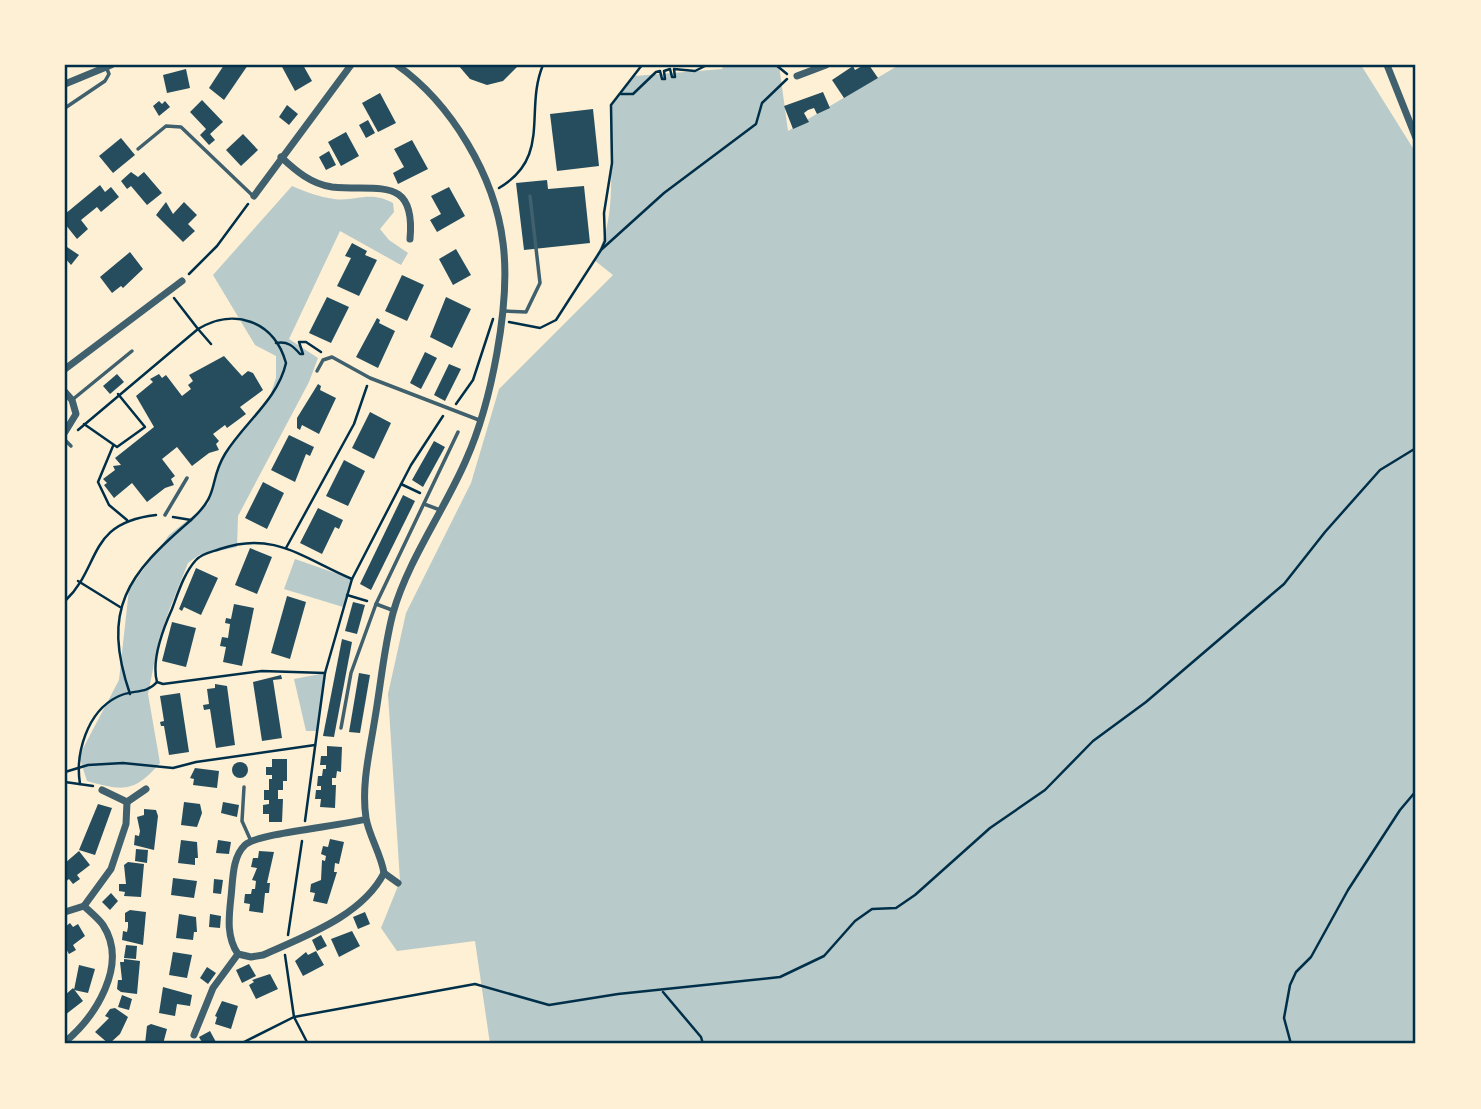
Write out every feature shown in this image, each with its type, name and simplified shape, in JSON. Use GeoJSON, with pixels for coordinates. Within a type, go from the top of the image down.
{"type":"FeatureCollection","features":[{"type":"Feature","properties":{"kind":"street"},"geometry":{"type":"LineString","coordinates":[[254,196],[351,65]]}},
{"type":"Feature","properties":{"kind":"street"},"geometry":{"type":"LineString","coordinates":[[397,65],[441,106],[470,151],[490,193],[503,241],[501,311],[489,392],[468,457],[394,610],[386,642],[365,781],[366,819],[380,852],[384,873],[398,883]]}},
{"type":"Feature","properties":{"kind":"street"},"geometry":{"type":"LineString","coordinates":[[797,75],[825,65]]}},
{"type":"Feature","properties":{"kind":"street"},"geometry":{"type":"LineString","coordinates":[[1387,65],[1416,138]]}},
{"type":"Feature","properties":{"kind":"street"},"geometry":{"type":"LineString","coordinates":[[65,84],[108,66]]}},
{"type":"Feature","properties":{"kind":"street"},"geometry":{"type":"LineString","coordinates":[[281,157],[314,182],[331,187],[376,187],[392,191],[405,201],[412,213],[410,239]]}},
{"type":"Feature","properties":{"kind":"street"},"geometry":{"type":"LineString","coordinates":[[65,369],[182,281]]}},
{"type":"Feature","properties":{"kind":"street"},"geometry":{"type":"LineString","coordinates":[[65,392],[72,400],[76,414],[65,432]]}},
{"type":"Feature","properties":{"kind":"street"},"geometry":{"type":"LineString","coordinates":[[127,802],[146,789]]}},
{"type":"Feature","properties":{"kind":"street"},"geometry":{"type":"LineString","coordinates":[[102,790],[127,802]]}},
{"type":"Feature","properties":{"kind":"street"},"geometry":{"type":"LineString","coordinates":[[65,912],[84,906],[111,869],[126,824],[127,802]]}},
{"type":"Feature","properties":{"kind":"street"},"geometry":{"type":"LineString","coordinates":[[238,954],[229,934],[233,871],[243,847],[251,841],[366,819]]}},
{"type":"Feature","properties":{"kind":"street"},"geometry":{"type":"LineString","coordinates":[[238,954],[263,955],[329,924],[372,890],[384,873]]}},
{"type":"Feature","properties":{"kind":"street"},"geometry":{"type":"LineString","coordinates":[[65,1042],[96,1010],[108,978],[108,940],[103,926],[84,906]]}},
{"type":"Feature","properties":{"kind":"street"},"geometry":{"type":"LineString","coordinates":[[194,1035],[208,996],[238,954]]}},
{"type":"Feature","properties":{"kind":"lane"},"geometry":{"type":"LineString","coordinates":[[65,108],[105,81],[109,74],[108,66]]}},
{"type":"Feature","properties":{"kind":"lane"},"geometry":{"type":"LineString","coordinates":[[138,149],[166,126],[181,127],[254,196]]}},
{"type":"Feature","properties":{"kind":"lane"},"geometry":{"type":"LineString","coordinates":[[501,311],[526,312],[540,283],[530,196]]}},
{"type":"Feature","properties":{"kind":"lane"},"geometry":{"type":"LineString","coordinates":[[72,400],[132,351]]}},
{"type":"Feature","properties":{"kind":"lane"},"geometry":{"type":"LineString","coordinates":[[317,371],[329,357],[370,378],[479,420]]}},
{"type":"Feature","properties":{"kind":"lane"},"geometry":{"type":"LineString","coordinates":[[341,728],[351,673],[376,604],[458,432]]}},
{"type":"Feature","properties":{"kind":"lane"},"geometry":{"type":"LineString","coordinates":[[165,514],[187,478]]}},
{"type":"Feature","properties":{"kind":"lane"},"geometry":{"type":"LineString","coordinates":[[424,504],[442,511]]}},
{"type":"Feature","properties":{"kind":"lane"},"geometry":{"type":"LineString","coordinates":[[376,604],[394,610]]}},
{"type":"Feature","properties":{"kind":"lane"},"geometry":{"type":"LineString","coordinates":[[244,788],[242,821],[251,841]]}},
{"type":"Feature","properties":{"kind":"path"},"geometry":{"type":"LineString","coordinates":[[490,193],[520,171],[531,152],[536,93],[542,65]]}},
{"type":"Feature","properties":{"kind":"path"},"geometry":{"type":"LineString","coordinates":[[308,1044],[294,1017],[285,960],[325,673],[352,579],[401,484],[442,417],[473,380],[491,319],[540,328],[548,326],[556,320],[601,250],[605,241],[604,213],[612,163],[611,105],[642,65]]}},
{"type":"Feature","properties":{"kind":"path"},"geometry":{"type":"LineString","coordinates":[[620,93],[633,94],[660,71],[662,79],[665,79],[664,71],[670,69],[672,77],[675,77],[674,69],[695,71],[707,65]]}},
{"type":"Feature","properties":{"kind":"path"},"geometry":{"type":"LineString","coordinates":[[601,250],[664,193],[756,124],[762,103],[790,76],[776,65]]}},
{"type":"Feature","properties":{"kind":"path"},"geometry":{"type":"LineString","coordinates":[[182,281],[218,246],[254,196]]}},
{"type":"Feature","properties":{"kind":"path"},"geometry":{"type":"LineString","coordinates":[[169,292],[211,344]]}},
{"type":"Feature","properties":{"kind":"path"},"geometry":{"type":"LineString","coordinates":[[67,443],[118,394],[198,329],[223,317],[234,316],[258,326],[276,343],[286,363],[284,373],[224,455],[208,504],[143,569],[123,596],[120,607],[119,662],[130,694]]}},
{"type":"Feature","properties":{"kind":"path"},"geometry":{"type":"LineString","coordinates":[[276,343],[284,341],[300,355],[303,354],[299,342],[306,342],[329,357]]}},
{"type":"Feature","properties":{"kind":"path"},"geometry":{"type":"LineString","coordinates":[[286,548],[354,424],[370,378]]}},
{"type":"Feature","properties":{"kind":"path"},"geometry":{"type":"LineString","coordinates":[[84,424],[113,446],[121,446],[145,427],[118,394]]}},
{"type":"Feature","properties":{"kind":"path"},"geometry":{"type":"LineString","coordinates":[[113,446],[98,482],[109,505],[128,521]]}},
{"type":"Feature","properties":{"kind":"path"},"geometry":{"type":"LineString","coordinates":[[240,1044],[294,1017],[475,984],[549,1005],[618,994],[780,977],[824,956],[855,921],[872,909],[896,908],[915,895],[990,828],[1045,790],[1093,741],[1146,702],[1284,584],[1325,531],[1380,470],[1416,449]]}},
{"type":"Feature","properties":{"kind":"path"},"geometry":{"type":"LineString","coordinates":[[401,484],[428,496]]}},
{"type":"Feature","properties":{"kind":"path"},"geometry":{"type":"LineString","coordinates":[[65,601],[100,544],[128,521],[165,514],[191,520]]}},
{"type":"Feature","properties":{"kind":"path"},"geometry":{"type":"LineString","coordinates":[[80,784],[77,768],[82,745],[93,718],[116,697],[151,689],[157,682],[158,658],[165,628],[197,559],[245,542],[261,541],[286,548],[352,579]]}},
{"type":"Feature","properties":{"kind":"path"},"geometry":{"type":"LineString","coordinates":[[78,581],[120,607]]}},
{"type":"Feature","properties":{"kind":"path"},"geometry":{"type":"LineString","coordinates":[[347,595],[376,604]]}},
{"type":"Feature","properties":{"kind":"path"},"geometry":{"type":"LineString","coordinates":[[157,682],[168,684],[262,671],[325,673]]}},
{"type":"Feature","properties":{"kind":"path"},"geometry":{"type":"LineString","coordinates":[[65,772],[77,768],[123,763],[173,768],[196,762],[315,745]]}},
{"type":"Feature","properties":{"kind":"path"},"geometry":{"type":"LineString","coordinates":[[65,782],[102,790]]}},
{"type":"Feature","properties":{"kind":"path"},"geometry":{"type":"LineString","coordinates":[[1291,1044],[1284,1018],[1290,985],[1296,972],[1311,957],[1348,890],[1371,859],[1400,810],[1416,791]]}},
{"type":"Feature","properties":{"kind":"path"},"geometry":{"type":"LineString","coordinates":[[662,991],[701,1037],[703,1044]]}},
{"type":"Feature","properties":{"kind":"shaded area"},"geometry":{"type":"Polygon","coordinates":[[[724,65],[779,65],[788,131],[899,65],[1361,65],[1416,153],[1416,1044],[490,1044],[475,941],[397,951],[381,928],[400,881],[388,694],[406,613],[471,483],[499,389],[613,275],[594,260],[602,242],[610,204],[611,105],[635,76],[722,69],[724,65]]]}},
{"type":"Feature","properties":{"kind":"shaded area"},"geometry":{"type":"Polygon","coordinates":[[[292,186],[328,198],[342,200],[376,197],[393,203],[394,212],[380,229],[389,240],[408,253],[401,265],[340,231],[289,339],[318,358],[309,382],[238,516],[237,547],[199,555],[188,563],[159,639],[148,694],[160,763],[143,780],[127,787],[110,787],[87,781],[79,756],[119,680],[129,589],[169,535],[208,504],[224,455],[270,396],[276,378],[276,356],[255,345],[213,275],[292,186]]]}},
{"type":"Feature","properties":{"kind":"shaded area"},"geometry":{"type":"Polygon","coordinates":[[[295,559],[352,579],[343,607],[284,589],[295,559]]]}},
{"type":"Feature","properties":{"kind":"shaded area"},"geometry":{"type":"Polygon","coordinates":[[[325,673],[317,731],[306,731],[294,679],[325,673]]]}},
{"type":"Feature","properties":{"kind":"building"},"geometry":{"type":"Polygon","coordinates":[[[224,65],[248,65],[224,100],[209,88],[224,65]]]}},
{"type":"Feature","properties":{"kind":"building"},"geometry":{"type":"Polygon","coordinates":[[[281,65],[303,65],[312,81],[295,91],[281,65]]]}},
{"type":"Feature","properties":{"kind":"building"},"geometry":{"type":"Polygon","coordinates":[[[458,65],[519,65],[503,81],[487,85],[470,79],[458,65]]]}},
{"type":"Feature","properties":{"kind":"building"},"geometry":{"type":"Polygon","coordinates":[[[869,65],[878,78],[844,98],[832,80],[853,66],[855,70],[869,65]]]}},
{"type":"Feature","properties":{"kind":"building"},"geometry":{"type":"Polygon","coordinates":[[[186,69],[190,88],[167,93],[163,75],[186,69]]]}},
{"type":"Feature","properties":{"kind":"building"},"geometry":{"type":"Polygon","coordinates":[[[823,92],[830,108],[817,114],[814,108],[808,110],[804,113],[809,122],[793,129],[784,106],[823,92]]]}},
{"type":"Feature","properties":{"kind":"building"},"geometry":{"type":"Polygon","coordinates":[[[380,93],[396,123],[378,132],[362,103],[380,93]]]}},
{"type":"Feature","properties":{"kind":"building"},"geometry":{"type":"Polygon","coordinates":[[[202,100],[223,122],[210,134],[215,140],[209,145],[200,135],[206,129],[190,112],[202,100]]]}},
{"type":"Feature","properties":{"kind":"building"},"geometry":{"type":"Polygon","coordinates":[[[159,101],[162,104],[165,101],[170,107],[159,116],[153,106],[159,101]]]}},
{"type":"Feature","properties":{"kind":"building"},"geometry":{"type":"Polygon","coordinates":[[[287,105],[298,114],[289,125],[279,117],[287,105]]]}},
{"type":"Feature","properties":{"kind":"building"},"geometry":{"type":"Polygon","coordinates":[[[593,109],[599,166],[557,171],[550,114],[593,109]]]}},
{"type":"Feature","properties":{"kind":"building"},"geometry":{"type":"Polygon","coordinates":[[[368,120],[375,133],[366,138],[359,125],[368,120]]]}},
{"type":"Feature","properties":{"kind":"building"},"geometry":{"type":"Polygon","coordinates":[[[346,132],[359,156],[341,166],[328,142],[346,132]]]}},
{"type":"Feature","properties":{"kind":"building"},"geometry":{"type":"Polygon","coordinates":[[[243,134],[258,150],[241,166],[226,150],[243,134]]]}},
{"type":"Feature","properties":{"kind":"building"},"geometry":{"type":"Polygon","coordinates":[[[121,138],[135,155],[113,173],[99,156],[121,138]]]}},
{"type":"Feature","properties":{"kind":"building"},"geometry":{"type":"Polygon","coordinates":[[[412,140],[428,169],[398,184],[393,173],[404,167],[394,149],[412,140]]]}},
{"type":"Feature","properties":{"kind":"building"},"geometry":{"type":"Polygon","coordinates":[[[329,151],[336,165],[326,170],[319,157],[329,151]]]}},
{"type":"Feature","properties":{"kind":"building"},"geometry":{"type":"Polygon","coordinates":[[[131,172],[138,177],[144,172],[162,193],[147,205],[131,186],[127,189],[121,181],[131,172]]]}},
{"type":"Feature","properties":{"kind":"building"},"geometry":{"type":"Polygon","coordinates":[[[547,180],[548,189],[584,186],[590,243],[524,250],[516,183],[547,180]]]}},
{"type":"Feature","properties":{"kind":"building"},"geometry":{"type":"Polygon","coordinates":[[[100,185],[105,192],[111,187],[119,197],[101,212],[97,207],[81,220],[88,229],[77,239],[65,224],[65,214],[100,185]]]}},
{"type":"Feature","properties":{"kind":"building"},"geometry":{"type":"Polygon","coordinates":[[[449,187],[465,216],[437,232],[430,220],[441,214],[431,196],[449,187]]]}},
{"type":"Feature","properties":{"kind":"building"},"geometry":{"type":"Polygon","coordinates":[[[166,202],[173,214],[184,202],[197,215],[188,224],[195,231],[183,242],[156,215],[166,202]]]}},
{"type":"Feature","properties":{"kind":"building"},"geometry":{"type":"Polygon","coordinates":[[[352,243],[367,251],[365,255],[377,260],[359,296],[337,286],[351,258],[345,256],[352,243]]]}},
{"type":"Feature","properties":{"kind":"building"},"geometry":{"type":"Polygon","coordinates":[[[67,247],[79,255],[71,265],[65,258],[67,247]]]}},
{"type":"Feature","properties":{"kind":"building"},"geometry":{"type":"Polygon","coordinates":[[[456,249],[471,275],[453,285],[439,259],[456,249]]]}},
{"type":"Feature","properties":{"kind":"building"},"geometry":{"type":"Polygon","coordinates":[[[130,252],[143,269],[123,288],[121,286],[112,293],[100,277],[130,252]]]}},
{"type":"Feature","properties":{"kind":"building"},"geometry":{"type":"Polygon","coordinates":[[[402,275],[424,285],[407,321],[385,311],[402,275]]]}},
{"type":"Feature","properties":{"kind":"building"},"geometry":{"type":"Polygon","coordinates":[[[327,297],[349,307],[331,343],[309,333],[327,297]]]}},
{"type":"Feature","properties":{"kind":"building"},"geometry":{"type":"Polygon","coordinates":[[[446,297],[471,309],[452,348],[430,337],[446,297]]]}},
{"type":"Feature","properties":{"kind":"building"},"geometry":{"type":"Polygon","coordinates":[[[377,318],[379,323],[395,331],[378,368],[356,357],[377,318]]]}},
{"type":"Feature","properties":{"kind":"building"},"geometry":{"type":"Polygon","coordinates":[[[425,352],[437,358],[421,389],[410,383],[425,352]]]}},
{"type":"Feature","properties":{"kind":"building"},"geometry":{"type":"Polygon","coordinates":[[[224,356],[242,376],[248,371],[253,373],[263,390],[240,407],[246,414],[227,428],[225,425],[213,434],[219,441],[216,444],[219,450],[209,453],[192,466],[177,447],[162,459],[175,476],[171,479],[174,485],[165,488],[147,502],[132,483],[114,498],[104,485],[107,483],[103,479],[115,470],[113,466],[121,465],[115,458],[154,427],[136,396],[153,382],[150,379],[159,374],[162,378],[166,375],[182,396],[191,389],[188,385],[193,381],[189,375],[224,356]]]}},
{"type":"Feature","properties":{"kind":"building"},"geometry":{"type":"Polygon","coordinates":[[[449,364],[461,369],[445,401],[434,395],[449,364]]]}},
{"type":"Feature","properties":{"kind":"building"},"geometry":{"type":"Polygon","coordinates":[[[117,374],[124,382],[110,394],[103,386],[117,374]]]}},
{"type":"Feature","properties":{"kind":"building"},"geometry":{"type":"Polygon","coordinates":[[[318,384],[321,386],[320,390],[336,398],[319,434],[302,425],[300,430],[297,428],[297,418],[318,384]]]}},
{"type":"Feature","properties":{"kind":"building"},"geometry":{"type":"Polygon","coordinates":[[[370,412],[391,423],[374,459],[352,448],[370,412]]]}},
{"type":"Feature","properties":{"kind":"building"},"geometry":{"type":"Polygon","coordinates":[[[289,435],[314,447],[310,456],[306,454],[295,482],[271,470],[289,435]]]}},
{"type":"Feature","properties":{"kind":"building"},"geometry":{"type":"Polygon","coordinates":[[[434,441],[445,447],[423,487],[412,480],[434,441]]]}},
{"type":"Feature","properties":{"kind":"building"},"geometry":{"type":"Polygon","coordinates":[[[344,460],[365,471],[348,506],[326,496],[344,460]]]}},
{"type":"Feature","properties":{"kind":"building"},"geometry":{"type":"Polygon","coordinates":[[[263,482],[284,493],[267,529],[245,518],[263,482]]]}},
{"type":"Feature","properties":{"kind":"building"},"geometry":{"type":"Polygon","coordinates":[[[403,495],[415,501],[371,590],[360,584],[403,495]]]}},
{"type":"Feature","properties":{"kind":"building"},"geometry":{"type":"Polygon","coordinates":[[[318,508],[343,520],[339,529],[335,527],[322,554],[300,543],[318,508]]]}},
{"type":"Feature","properties":{"kind":"building"},"geometry":{"type":"Polygon","coordinates":[[[250,548],[272,557],[257,594],[235,585],[250,548]]]}},
{"type":"Feature","properties":{"kind":"building"},"geometry":{"type":"Polygon","coordinates":[[[196,568],[218,578],[201,615],[184,607],[182,611],[179,609],[196,568]]]}},
{"type":"Feature","properties":{"kind":"building"},"geometry":{"type":"Polygon","coordinates":[[[287,596],[306,602],[290,659],[271,653],[287,596]]]}},
{"type":"Feature","properties":{"kind":"building"},"geometry":{"type":"Polygon","coordinates":[[[353,602],[365,605],[357,634],[345,631],[353,602]]]}},
{"type":"Feature","properties":{"kind":"building"},"geometry":{"type":"Polygon","coordinates":[[[234,604],[254,608],[242,666],[223,662],[226,647],[220,646],[222,637],[228,638],[230,624],[225,623],[226,618],[231,619],[234,604]]]}},
{"type":"Feature","properties":{"kind":"building"},"geometry":{"type":"Polygon","coordinates":[[[172,622],[196,628],[186,667],[162,661],[172,622]]]}},
{"type":"Feature","properties":{"kind":"building"},"geometry":{"type":"Polygon","coordinates":[[[342,639],[352,642],[334,737],[323,736],[342,639]]]}},
{"type":"Feature","properties":{"kind":"building"},"geometry":{"type":"Polygon","coordinates":[[[359,673],[370,675],[360,733],[349,732],[359,673]]]}},
{"type":"Feature","properties":{"kind":"building"},"geometry":{"type":"Polygon","coordinates":[[[281,675],[282,679],[273,680],[282,738],[262,741],[253,682],[281,675]]]}},
{"type":"Feature","properties":{"kind":"building"},"geometry":{"type":"Polygon","coordinates":[[[215,684],[227,686],[235,745],[216,748],[210,709],[204,710],[203,705],[209,704],[207,689],[215,688],[215,684]]]}},
{"type":"Feature","properties":{"kind":"building"},"geometry":{"type":"Polygon","coordinates":[[[180,693],[189,752],[169,755],[164,726],[161,726],[160,722],[164,721],[160,696],[180,693]]]}},
{"type":"Feature","properties":{"kind":"building"},"geometry":{"type":"Polygon","coordinates":[[[327,746],[342,747],[341,772],[337,771],[336,778],[332,778],[332,785],[336,785],[335,808],[320,807],[321,799],[315,799],[316,790],[321,790],[321,786],[317,786],[318,776],[322,776],[323,769],[326,769],[326,765],[320,765],[321,756],[327,756],[327,746]]]}},
{"type":"Feature","properties":{"kind":"building"},"geometry":{"type":"Polygon","coordinates":[[[272,759],[287,759],[287,781],[283,781],[283,790],[278,790],[278,799],[283,799],[282,822],[269,822],[269,814],[263,814],[263,805],[269,804],[269,800],[264,800],[264,790],[269,790],[269,779],[272,779],[272,775],[266,775],[266,767],[272,767],[272,759]]]}},
{"type":"Feature","properties":{"kind":"building"},"geometry":{"type":"Polygon","coordinates":[[[240,762],[248,770],[240,778],[232,770],[240,762]]]}},
{"type":"Feature","properties":{"kind":"building"},"geometry":{"type":"Polygon","coordinates":[[[195,768],[219,771],[217,788],[193,785],[194,779],[190,778],[195,768]]]}},
{"type":"Feature","properties":{"kind":"building"},"geometry":{"type":"Polygon","coordinates":[[[184,802],[200,804],[202,813],[197,827],[181,825],[184,802]]]}},
{"type":"Feature","properties":{"kind":"building"},"geometry":{"type":"Polygon","coordinates":[[[223,802],[239,805],[237,817],[221,813],[223,802]]]}},
{"type":"Feature","properties":{"kind":"building"},"geometry":{"type":"Polygon","coordinates":[[[98,804],[112,808],[95,855],[79,850],[98,804]]]}},
{"type":"Feature","properties":{"kind":"building"},"geometry":{"type":"Polygon","coordinates":[[[144,809],[156,810],[158,816],[154,850],[134,845],[135,835],[139,836],[140,831],[137,817],[144,815],[144,809]]]}},
{"type":"Feature","properties":{"kind":"building"},"geometry":{"type":"Polygon","coordinates":[[[330,839],[344,842],[339,864],[335,863],[334,872],[337,872],[327,904],[313,901],[315,893],[310,892],[311,884],[321,880],[322,860],[325,861],[326,856],[321,854],[323,846],[328,847],[330,839]]]}},
{"type":"Feature","properties":{"kind":"building"},"geometry":{"type":"Polygon","coordinates":[[[181,840],[197,842],[198,858],[195,858],[195,865],[178,863],[181,840]]]}},
{"type":"Feature","properties":{"kind":"building"},"geometry":{"type":"Polygon","coordinates":[[[218,840],[231,842],[229,854],[216,853],[218,840]]]}},
{"type":"Feature","properties":{"kind":"building"},"geometry":{"type":"Polygon","coordinates":[[[136,849],[148,850],[147,863],[135,861],[136,849]]]}},
{"type":"Feature","properties":{"kind":"building"},"geometry":{"type":"Polygon","coordinates":[[[79,851],[90,865],[77,875],[80,879],[73,884],[69,879],[65,882],[65,863],[79,851]]]}},
{"type":"Feature","properties":{"kind":"building"},"geometry":{"type":"Polygon","coordinates":[[[259,851],[274,852],[267,883],[270,883],[269,893],[265,893],[263,913],[249,911],[250,904],[244,903],[245,894],[251,894],[252,889],[255,889],[256,881],[252,880],[257,868],[251,867],[253,858],[258,858],[259,851]]]}},
{"type":"Feature","properties":{"kind":"building"},"geometry":{"type":"Polygon","coordinates":[[[128,862],[144,864],[141,897],[124,896],[125,892],[119,891],[119,884],[126,884],[124,865],[128,862]]]}},
{"type":"Feature","properties":{"kind":"building"},"geometry":{"type":"Polygon","coordinates":[[[173,878],[197,881],[194,898],[171,895],[173,878]]]}},
{"type":"Feature","properties":{"kind":"building"},"geometry":{"type":"Polygon","coordinates":[[[214,879],[223,880],[221,894],[213,893],[214,879]]]}},
{"type":"Feature","properties":{"kind":"building"},"geometry":{"type":"Polygon","coordinates":[[[111,893],[118,901],[110,910],[102,902],[111,893]]]}},
{"type":"Feature","properties":{"kind":"building"},"geometry":{"type":"Polygon","coordinates":[[[130,910],[146,912],[143,945],[122,940],[123,931],[127,932],[128,927],[125,913],[130,910]]]}},
{"type":"Feature","properties":{"kind":"building"},"geometry":{"type":"Polygon","coordinates":[[[365,912],[370,924],[358,929],[353,917],[365,912]]]}},
{"type":"Feature","properties":{"kind":"building"},"geometry":{"type":"Polygon","coordinates":[[[179,914],[196,917],[197,932],[194,932],[193,940],[176,938],[179,914]]]}},
{"type":"Feature","properties":{"kind":"building"},"geometry":{"type":"Polygon","coordinates":[[[210,914],[221,916],[220,928],[209,927],[210,914]]]}},
{"type":"Feature","properties":{"kind":"building"},"geometry":{"type":"Polygon","coordinates":[[[70,923],[73,927],[78,924],[85,936],[73,945],[76,950],[69,954],[65,947],[65,927],[70,923]]]}},
{"type":"Feature","properties":{"kind":"building"},"geometry":{"type":"Polygon","coordinates":[[[352,931],[360,946],[339,957],[331,939],[352,931]]]}},
{"type":"Feature","properties":{"kind":"building"},"geometry":{"type":"Polygon","coordinates":[[[321,935],[327,946],[317,951],[312,940],[321,935]]]}},
{"type":"Feature","properties":{"kind":"building"},"geometry":{"type":"Polygon","coordinates":[[[126,945],[137,946],[136,959],[124,958],[126,945]]]}},
{"type":"Feature","properties":{"kind":"building"},"geometry":{"type":"Polygon","coordinates":[[[316,951],[324,965],[303,976],[295,961],[306,952],[308,955],[316,951]]]}},
{"type":"Feature","properties":{"kind":"building"},"geometry":{"type":"Polygon","coordinates":[[[173,952],[192,955],[187,978],[169,975],[173,952]]]}},
{"type":"Feature","properties":{"kind":"building"},"geometry":{"type":"Polygon","coordinates":[[[124,959],[140,961],[137,994],[117,989],[118,980],[122,980],[120,962],[124,962],[124,959]]]}},
{"type":"Feature","properties":{"kind":"building"},"geometry":{"type":"Polygon","coordinates":[[[249,964],[256,976],[242,983],[236,970],[249,964]]]}},
{"type":"Feature","properties":{"kind":"building"},"geometry":{"type":"Polygon","coordinates":[[[79,965],[95,969],[88,993],[74,990],[79,965]]]}},
{"type":"Feature","properties":{"kind":"building"},"geometry":{"type":"Polygon","coordinates":[[[207,967],[216,973],[208,984],[200,978],[207,967]]]}},
{"type":"Feature","properties":{"kind":"building"},"geometry":{"type":"Polygon","coordinates":[[[270,974],[278,989],[256,999],[249,985],[254,982],[252,980],[270,974]]]}},
{"type":"Feature","properties":{"kind":"building"},"geometry":{"type":"Polygon","coordinates":[[[163,987],[192,995],[190,1006],[177,1004],[175,1016],[159,1013],[163,987]]]}},
{"type":"Feature","properties":{"kind":"building"},"geometry":{"type":"Polygon","coordinates":[[[73,988],[83,1001],[65,1015],[65,995],[73,988]]]}},
{"type":"Feature","properties":{"kind":"building"},"geometry":{"type":"Polygon","coordinates":[[[122,995],[132,999],[129,1010],[118,1007],[122,995]]]}},
{"type":"Feature","properties":{"kind":"building"},"geometry":{"type":"Polygon","coordinates":[[[222,1001],[238,1006],[231,1029],[215,1024],[215,1016],[222,1001]]]}},
{"type":"Feature","properties":{"kind":"building"},"geometry":{"type":"Polygon","coordinates":[[[115,1008],[128,1017],[120,1034],[109,1044],[95,1032],[109,1018],[105,1016],[110,1009],[115,1008]]]}},
{"type":"Feature","properties":{"kind":"building"},"geometry":{"type":"Polygon","coordinates":[[[151,1024],[167,1029],[163,1044],[145,1044],[147,1026],[151,1024]]]}},
{"type":"Feature","properties":{"kind":"building"},"geometry":{"type":"Polygon","coordinates":[[[210,1031],[216,1042],[203,1044],[199,1037],[210,1031]]]}}]}
